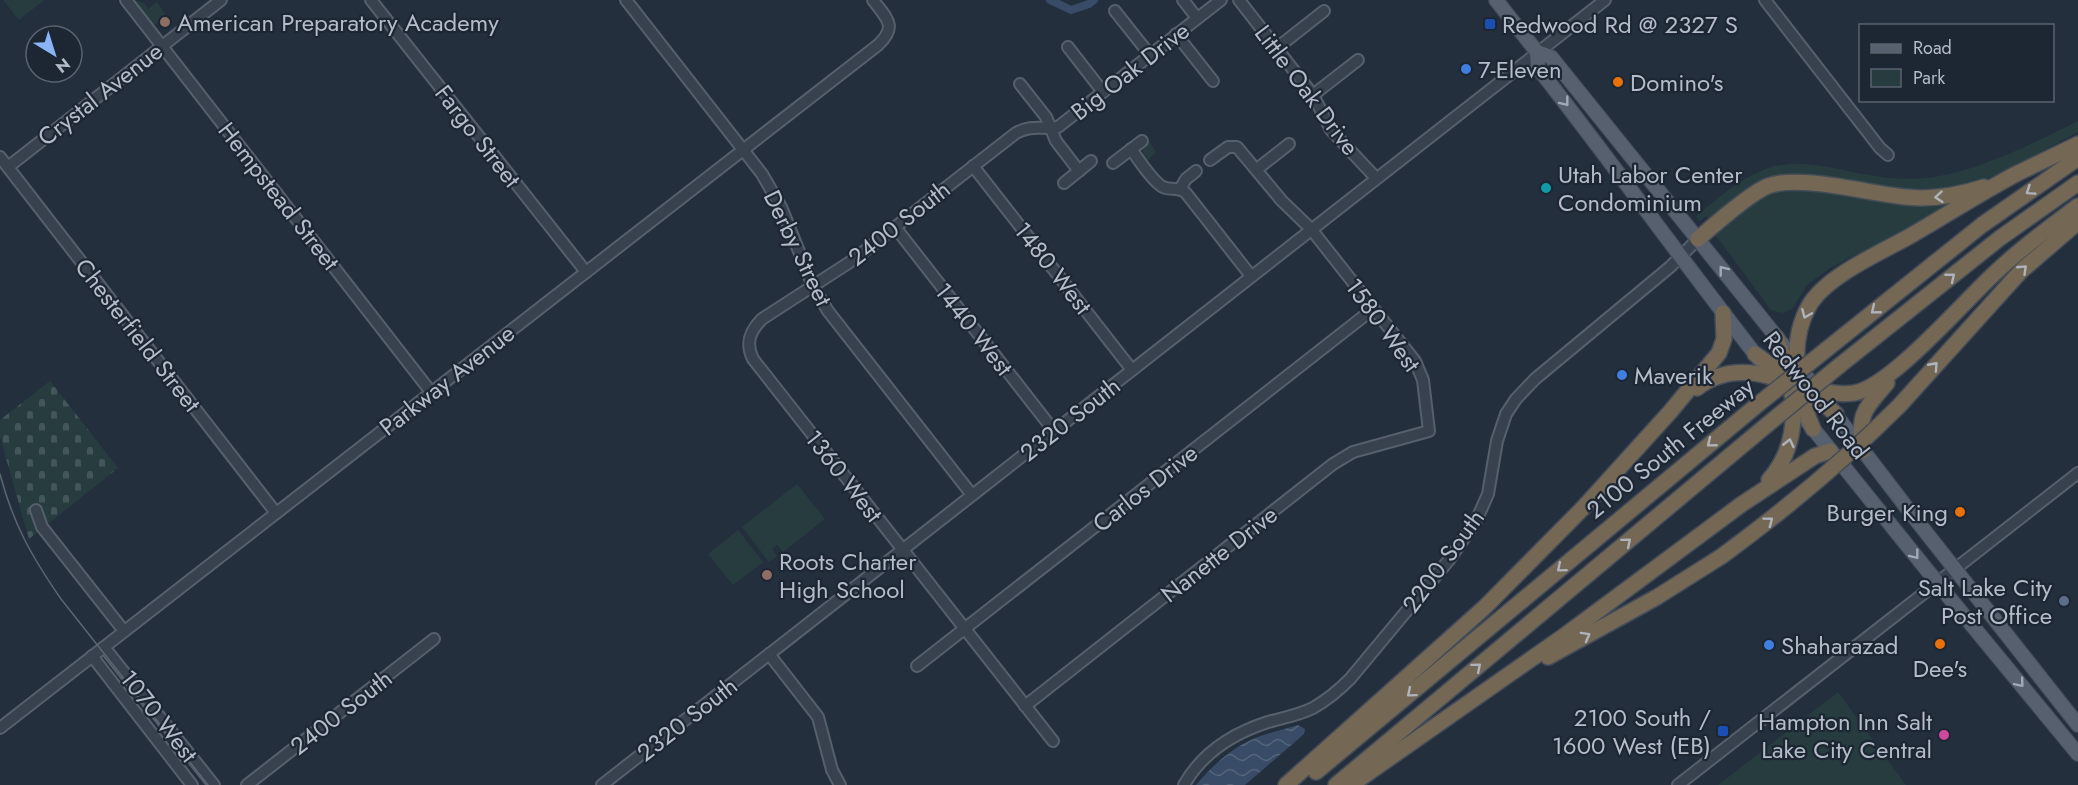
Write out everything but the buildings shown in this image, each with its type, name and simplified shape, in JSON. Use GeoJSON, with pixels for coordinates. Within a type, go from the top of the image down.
{"type":"FeatureCollection","features":[{"type":"Feature","properties":{"kind":"highway"},"geometry":{"type":"LineString","coordinates":[[1742,504],[1769,480],[1784,460],[1791,438],[1794,404],[1792,379],[1798,340],[1804,315],[1810,304],[1825,287],[2015,175],[2078,144]]}},
{"type":"Feature","properties":{"kind":"highway","name":"2100 South Freeway"},"geometry":{"type":"LineString","coordinates":[[1300,785],[1756,406],[1982,225],[2078,158]]}},
{"type":"Feature","properties":{"kind":"highway"},"geometry":{"type":"LineString","coordinates":[[1698,239],[1760,190],[1775,184],[1797,182],[1919,198],[1955,195],[2015,175]]}},
{"type":"Feature","properties":{"kind":"highway","name":"2100 South Freeway"},"geometry":{"type":"LineString","coordinates":[[1336,785],[1839,366],[2000,238],[2078,183]]}},
{"type":"Feature","properties":{"kind":"highway"},"geometry":{"type":"LineString","coordinates":[[1670,412],[1703,382],[1720,375],[1748,372],[1792,379],[1818,390],[1845,393],[1865,390],[1878,383],[1908,358],[1998,270],[2078,206]]}},
{"type":"Feature","properties":{"kind":"highway"},"geometry":{"type":"LineString","coordinates":[[1480,695],[1657,597],[1722,556],[1814,486],[1867,438],[2020,271],[2078,222]]}},
{"type":"Feature","properties":{"kind":"highway"},"geometry":{"type":"LineString","coordinates":[[1286,785],[1499,594],[1563,529],[1670,412],[1719,353],[1724,339],[1723,313]]}},
{"type":"Feature","properties":{"kind":"highway"},"geometry":{"type":"LineString","coordinates":[[1776,337],[1813,429]]}},
{"type":"Feature","properties":{"kind":"highway"},"geometry":{"type":"LineString","coordinates":[[1755,354],[1792,379],[1836,414]]}},
{"type":"Feature","properties":{"kind":"highway"},"geometry":{"type":"LineString","coordinates":[[1863,451],[1861,425],[1863,413],[1908,358]]}},
{"type":"Feature","properties":{"kind":"highway"},"geometry":{"type":"LineString","coordinates":[[1351,785],[1564,636],[1742,504],[1815,456],[1830,451]]}},
{"type":"Feature","properties":{"kind":"main road","name":"Redwood Road"},"geometry":{"type":"LineString","coordinates":[[1496,0],[1537,52],[1551,57],[1776,337]]}},
{"type":"Feature","properties":{"kind":"main road","name":"Redwood Road"},"geometry":{"type":"LineString","coordinates":[[1537,52],[1538,68],[1598,144],[1680,257],[1755,354]]}},
{"type":"Feature","properties":{"kind":"main road","name":"Redwood Road"},"geometry":{"type":"LineString","coordinates":[[1818,390],[1955,570],[2078,724]]}},
{"type":"Feature","properties":{"kind":"main road","name":"Redwood Road"},"geometry":{"type":"LineString","coordinates":[[1794,404],[2078,754]]}},
{"type":"Feature","properties":{"kind":"street","name":"Hempstead Street"},"geometry":{"type":"LineString","coordinates":[[126,0],[431,392]]}},
{"type":"Feature","properties":{"kind":"street","name":"Crystal Avenue"},"geometry":{"type":"LineString","coordinates":[[8,166],[221,0]]}},
{"type":"Feature","properties":{"kind":"street","name":"Fargo Street"},"geometry":{"type":"LineString","coordinates":[[371,0],[586,272]]}},
{"type":"Feature","properties":{"kind":"street","name":"Derby Street"},"geometry":{"type":"LineString","coordinates":[[626,0],[744,149],[781,207],[813,286],[828,311],[972,495]]}},
{"type":"Feature","properties":{"kind":"street","name":"Parkway Avenue"},"geometry":{"type":"LineString","coordinates":[[0,728],[878,45],[890,29],[887,18],[873,0]]}},
{"type":"Feature","properties":{"kind":"street"},"geometry":{"type":"LineString","coordinates":[[1183,0],[1197,18]]}},
{"type":"Feature","properties":{"kind":"street","name":"Big Oak Drive"},"geometry":{"type":"LineString","coordinates":[[1034,127],[1058,127],[1221,0]]}},
{"type":"Feature","properties":{"kind":"street","name":"Little Oak Drive"},"geometry":{"type":"LineString","coordinates":[[1239,0],[1313,95],[1330,130],[1376,178]]}},
{"type":"Feature","properties":{"kind":"street","name":"2320 South"},"geometry":{"type":"LineString","coordinates":[[602,785],[1605,0]]}},
{"type":"Feature","properties":{"kind":"street"},"geometry":{"type":"LineString","coordinates":[[1765,0],[1880,148],[1888,155]]}},
{"type":"Feature","properties":{"kind":"street"},"geometry":{"type":"LineString","coordinates":[[1115,11],[1150,55]]}},
{"type":"Feature","properties":{"kind":"street"},"geometry":{"type":"LineString","coordinates":[[1277,48],[1324,11]]}},
{"type":"Feature","properties":{"kind":"street"},"geometry":{"type":"LineString","coordinates":[[1176,34],[1213,81]]}},
{"type":"Feature","properties":{"kind":"street"},"geometry":{"type":"LineString","coordinates":[[1068,47],[1103,92]]}},
{"type":"Feature","properties":{"kind":"street"},"geometry":{"type":"LineString","coordinates":[[1313,95],[1358,60]]}},
{"type":"Feature","properties":{"kind":"street"},"geometry":{"type":"LineString","coordinates":[[1020,84],[1046,117],[1056,141],[1079,171]]}},
{"type":"Feature","properties":{"kind":"street","name":"2400 South"},"geometry":{"type":"LineString","coordinates":[[749,350],[751,332],[756,325],[853,260],[1016,133],[1034,127]]}},
{"type":"Feature","properties":{"kind":"street"},"geometry":{"type":"LineString","coordinates":[[1113,163],[1142,141]]}},
{"type":"Feature","properties":{"kind":"street"},"geometry":{"type":"LineString","coordinates":[[1257,169],[1289,144]]}},
{"type":"Feature","properties":{"kind":"street","name":"1580 West"},"geometry":{"type":"LineString","coordinates":[[1210,160],[1225,148],[1234,146],[1241,150],[1282,201],[1311,229],[1415,361],[1423,380],[1429,431]]}},
{"type":"Feature","properties":{"kind":"street"},"geometry":{"type":"LineString","coordinates":[[1131,150],[1162,186],[1180,189],[1188,196],[1251,276]]}},
{"type":"Feature","properties":{"kind":"street","name":"Chesterfield Street"},"geometry":{"type":"LineString","coordinates":[[0,157],[276,513]]}},
{"type":"Feature","properties":{"kind":"street"},"geometry":{"type":"LineString","coordinates":[[1064,183],[1091,161]]}},
{"type":"Feature","properties":{"kind":"street","name":"1480 West"},"geometry":{"type":"LineString","coordinates":[[973,166],[1132,370]]}},
{"type":"Feature","properties":{"kind":"street"},"geometry":{"type":"LineString","coordinates":[[1180,189],[1186,179],[1196,171]]}},
{"type":"Feature","properties":{"kind":"street","name":"1440 West"},"geometry":{"type":"LineString","coordinates":[[895,227],[1054,431]]}},
{"type":"Feature","properties":{"kind":"street","name":"2200 South"},"geometry":{"type":"LineString","coordinates":[[1184,785],[1199,763],[1230,738],[1265,723],[1311,709],[1350,680],[1449,560],[1476,521],[1488,494],[1501,425],[1516,399],[1533,381],[1680,257],[1698,239]]}},
{"type":"Feature","properties":{"kind":"street","name":"Carlos Drive"},"geometry":{"type":"LineString","coordinates":[[917,666],[1373,309]]}},
{"type":"Feature","properties":{"kind":"street","name":"1360 West"},"geometry":{"type":"LineString","coordinates":[[749,350],[753,359],[1053,741]]}},
{"type":"Feature","properties":{"kind":"street","name":"Nanette Drive"},"geometry":{"type":"LineString","coordinates":[[1025,706],[1333,464],[1353,452],[1429,431]]}},
{"type":"Feature","properties":{"kind":"street"},"geometry":{"type":"LineString","coordinates":[[1678,785],[2078,473]]}},
{"type":"Feature","properties":{"kind":"street"},"geometry":{"type":"LineString","coordinates":[[36,510],[42,527],[124,631]]}},
{"type":"Feature","properties":{"kind":"street","name":"2400 South"},"geometry":{"type":"LineString","coordinates":[[247,785],[434,639]]}},
{"type":"Feature","properties":{"kind":"street","name":"1070 West"},"geometry":{"type":"LineString","coordinates":[[104,647],[214,785]]}},
{"type":"Feature","properties":{"kind":"street"},"geometry":{"type":"LineString","coordinates":[[769,654],[818,717],[832,770],[840,785]]}},
{"type":"Feature","properties":{"kind":"street","name":"1070 West"},"geometry":{"type":"LineString","coordinates":[[92,656],[192,785]]}},
{"type":"Feature","properties":{"kind":"green space"},"geometry":{"type":"Polygon","coordinates":[[[3,0],[44,0],[19,20],[3,0]]]}},
{"type":"Feature","properties":{"kind":"green space"},"geometry":{"type":"Polygon","coordinates":[[[132,0],[144,3],[148,9],[157,2],[166,16],[153,26],[132,0]]]}},
{"type":"Feature","properties":{"kind":"green space"},"geometry":{"type":"Polygon","coordinates":[[[2078,121],[2078,132],[2000,174],[1967,186],[1935,190],[1904,190],[1783,175],[1753,185],[1709,219],[1706,216],[1700,221],[1696,216],[1745,179],[1777,166],[1805,164],[1875,176],[1919,179],[1934,177],[1989,162],[2078,121]]]}},
{"type":"Feature","properties":{"kind":"green space"},"geometry":{"type":"Polygon","coordinates":[[[1149,141],[1156,152],[1147,161],[1143,155],[1143,148],[1149,141]]]}},
{"type":"Feature","properties":{"kind":"green space"},"geometry":{"type":"Polygon","coordinates":[[[1785,186],[1957,203],[1830,268],[1807,285],[1792,309],[1782,313],[1771,310],[1714,233],[1751,202],[1785,186]]]}},
{"type":"Feature","properties":{"kind":"green space"},"geometry":{"type":"Polygon","coordinates":[[[50,381],[118,468],[29,539],[0,437],[0,420],[50,381]]]}},
{"type":"Feature","properties":{"kind":"green space"},"geometry":{"type":"Polygon","coordinates":[[[797,484],[825,519],[783,552],[777,545],[772,549],[777,556],[769,562],[742,527],[797,484]]]}},
{"type":"Feature","properties":{"kind":"green space"},"geometry":{"type":"Polygon","coordinates":[[[738,530],[763,562],[733,585],[708,554],[738,530]]]}},
{"type":"Feature","properties":{"kind":"green space"},"geometry":{"type":"Polygon","coordinates":[[[1838,692],[1906,785],[1718,785],[1838,692]]]}},
{"type":"Feature","properties":{"kind":"water"},"geometry":{"type":"Polygon","coordinates":[[[1298,725],[1305,729],[1304,734],[1245,785],[1196,785],[1231,751],[1263,735],[1298,725]]]}},
{"type":"Feature","properties":{"kind":"waterway"},"geometry":{"type":"LineString","coordinates":[[1050,0],[1071,10],[1094,0]]}},
{"type":"Feature","properties":{"kind":"tram line"},"geometry":{"type":"LineString","coordinates":[[0,474],[17,524],[32,554],[61,599],[208,785]]}},
{"type":"Feature","properties":{"kind":"place","name":"American Preparatory Academy"},"geometry":{"type":"Point","coordinates":[165,22]}},
{"type":"Feature","properties":{"kind":"place","name":"Redwood Rd @ 2327 S"},"geometry":{"type":"Point","coordinates":[1490,24]}},
{"type":"Feature","properties":{"kind":"place","name":"7-Eleven"},"geometry":{"type":"Point","coordinates":[1466,69]}},
{"type":"Feature","properties":{"kind":"place","name":"Domino's"},"geometry":{"type":"Point","coordinates":[1618,82]}},
{"type":"Feature","properties":{"kind":"place","name":"Utah Labor Center Condominium"},"geometry":{"type":"Point","coordinates":[1546,188]}},
{"type":"Feature","properties":{"kind":"place","name":"Maverik"},"geometry":{"type":"Point","coordinates":[1622,375]}},
{"type":"Feature","properties":{"kind":"place","name":"Burger King"},"geometry":{"type":"Point","coordinates":[1960,512]}},
{"type":"Feature","properties":{"kind":"place","name":"Roots Charter High School"},"geometry":{"type":"Point","coordinates":[767,575]}},
{"type":"Feature","properties":{"kind":"place","name":"Salt Lake City Post Office"},"geometry":{"type":"Point","coordinates":[2064,601]}},
{"type":"Feature","properties":{"kind":"place","name":"Dee's"},"geometry":{"type":"Point","coordinates":[1940,644]}},
{"type":"Feature","properties":{"kind":"place","name":"Shaharazad"},"geometry":{"type":"Point","coordinates":[1769,645]}},
{"type":"Feature","properties":{"kind":"place","name":"2100 South / 1600 West (EB)"},"geometry":{"type":"Point","coordinates":[1723,731]}},
{"type":"Feature","properties":{"kind":"place","name":"Hampton Inn Salt Lake City Central"},"geometry":{"type":"Point","coordinates":[1944,735]}}]}
